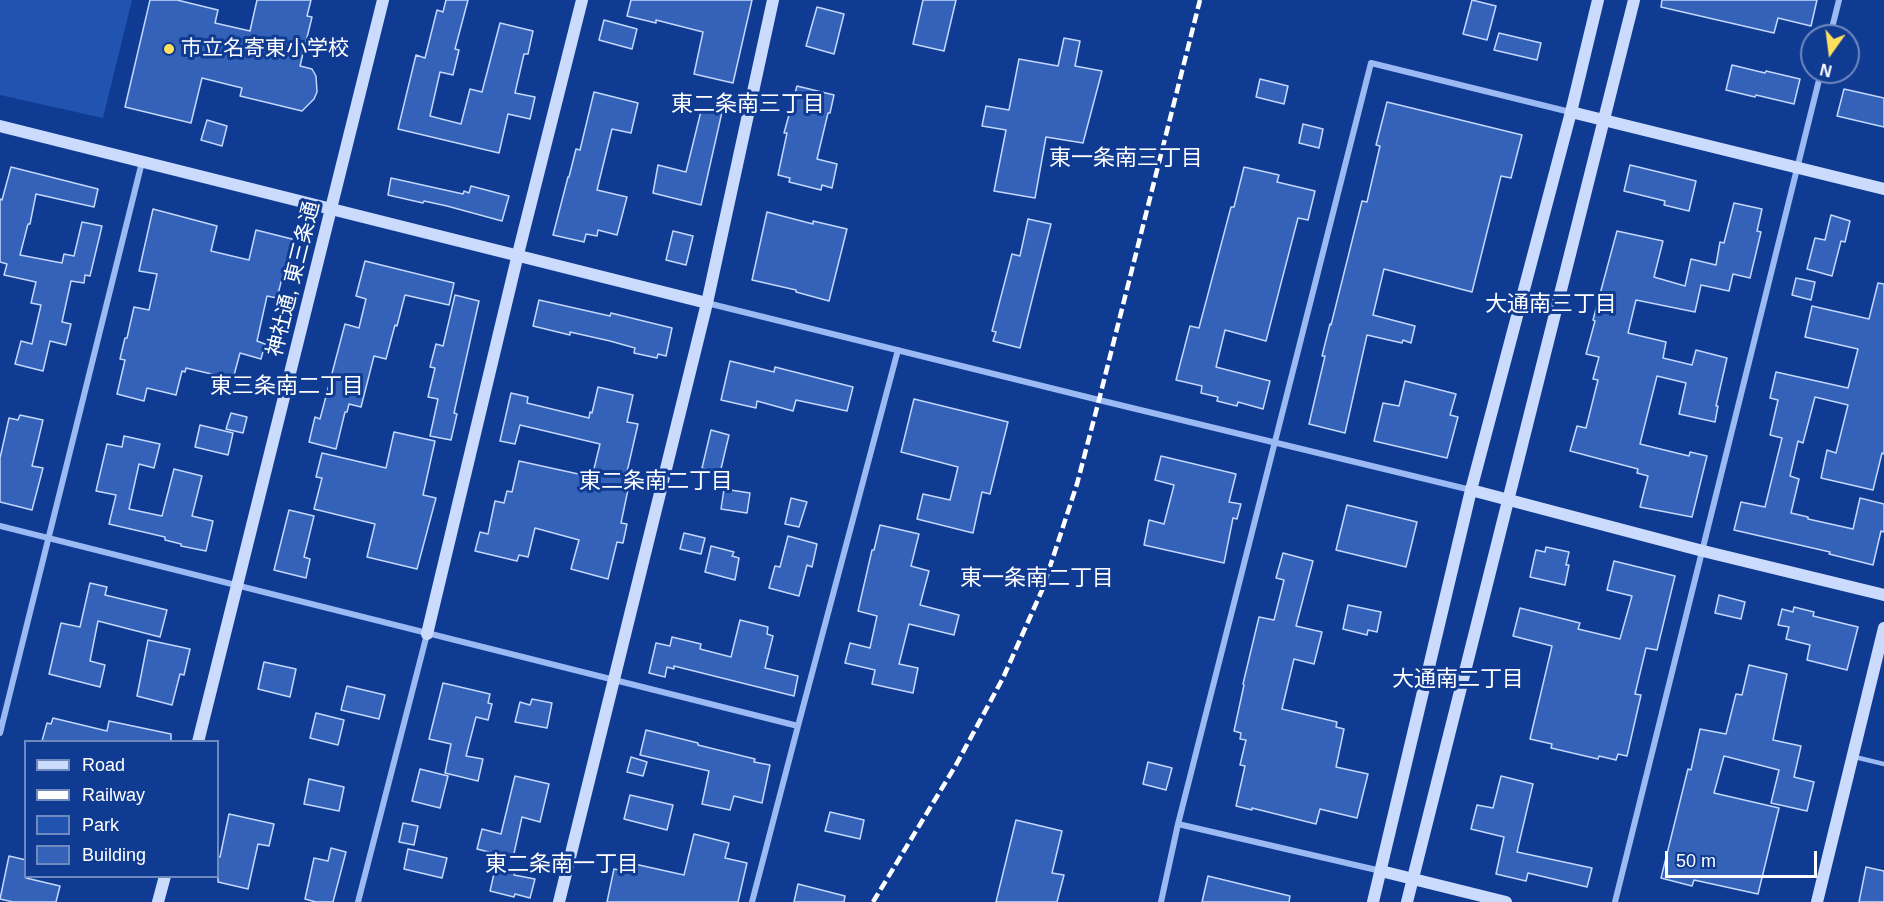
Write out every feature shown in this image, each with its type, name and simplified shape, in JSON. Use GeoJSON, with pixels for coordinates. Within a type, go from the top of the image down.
{"type":"FeatureCollection","features":[{"type":"Feature","properties":{"kind":"street","name":"神社通, 東三条通"},"geometry":{"type":"LineString","coordinates":[[198,740],[383,0]]}},
{"type":"Feature","properties":{"kind":"street"},"geometry":{"type":"LineString","coordinates":[[358,902],[427,634],[518,254],[582,0]]}},
{"type":"Feature","properties":{"kind":"street"},"geometry":{"type":"LineString","coordinates":[[559,902],[707,303],[773,0]]}},
{"type":"Feature","properties":{"kind":"street"},"geometry":{"type":"LineString","coordinates":[[1373,902],[1471,490],[1571,112],[1598,0]]}},
{"type":"Feature","properties":{"kind":"street"},"geometry":{"type":"LineString","coordinates":[[1407,902],[1634,0]]}},
{"type":"Feature","properties":{"kind":"street"},"geometry":{"type":"LineString","coordinates":[[1833,24],[1839,0]]}},
{"type":"Feature","properties":{"kind":"street"},"geometry":{"type":"LineString","coordinates":[[1161,902],[1178,824],[1371,63],[1884,189]]}},
{"type":"Feature","properties":{"kind":"street"},"geometry":{"type":"LineString","coordinates":[[1615,902],[1818,84]]}},
{"type":"Feature","properties":{"kind":"street"},"geometry":{"type":"LineString","coordinates":[[0,126],[707,303],[1471,490],[1703,551],[1884,595]]}},
{"type":"Feature","properties":{"kind":"street"},"geometry":{"type":"LineString","coordinates":[[0,733],[142,161]]}},
{"type":"Feature","properties":{"kind":"street"},"geometry":{"type":"LineString","coordinates":[[752,902],[898,350]]}},
{"type":"Feature","properties":{"kind":"street"},"geometry":{"type":"LineString","coordinates":[[0,526],[798,726]]}},
{"type":"Feature","properties":{"kind":"street"},"geometry":{"type":"LineString","coordinates":[[1817,902],[1884,628]]}},
{"type":"Feature","properties":{"kind":"street"},"geometry":{"type":"LineString","coordinates":[[1178,824],[1506,902]]}},
{"type":"Feature","properties":{"kind":"street"},"geometry":{"type":"LineString","coordinates":[[158,902],[164,878]]}},
{"type":"Feature","properties":{"kind":"lane"},"geometry":{"type":"LineString","coordinates":[[1853,756],[1884,764]]}},
{"type":"Feature","properties":{"kind":"green space"},"geometry":{"type":"Polygon","coordinates":[[[0,0],[132,0],[103,118],[0,95],[0,0]]]}},
{"type":"Feature","properties":{"kind":"building"},"geometry":{"type":"Polygon","coordinates":[[[150,0],[177,0],[218,10],[215,23],[250,31],[257,0],[311,0],[307,16],[312,17],[300,66],[312,69],[316,76],[317,92],[314,99],[302,111],[240,96],[242,88],[202,78],[191,123],[125,107],[150,0]]]}},
{"type":"Feature","properties":{"kind":"building"},"geometry":{"type":"Polygon","coordinates":[[[446,0],[468,0],[455,49],[459,50],[453,75],[440,72],[430,116],[461,124],[470,89],[482,92],[500,23],[533,31],[528,54],[524,54],[515,93],[535,97],[530,119],[508,114],[499,153],[398,129],[416,55],[425,58],[437,10],[443,12],[446,0]]]}},
{"type":"Feature","properties":{"kind":"building"},"geometry":{"type":"Polygon","coordinates":[[[631,0],[752,0],[733,83],[694,74],[703,32],[656,20],[656,23],[627,16],[631,0]]]}},
{"type":"Feature","properties":{"kind":"building"},"geometry":{"type":"Polygon","coordinates":[[[923,0],[956,0],[944,51],[913,44],[923,0]]]}},
{"type":"Feature","properties":{"kind":"building"},"geometry":{"type":"Polygon","coordinates":[[[1472,0],[1496,6],[1487,40],[1463,34],[1472,0]]]}},
{"type":"Feature","properties":{"kind":"building"},"geometry":{"type":"Polygon","coordinates":[[[1662,0],[1817,0],[1811,24],[1778,18],[1774,33],[1661,7],[1662,0]]]}},
{"type":"Feature","properties":{"kind":"building"},"geometry":{"type":"Polygon","coordinates":[[[817,7],[844,14],[834,54],[806,46],[817,7]]]}},
{"type":"Feature","properties":{"kind":"building"},"geometry":{"type":"Polygon","coordinates":[[[604,20],[637,29],[632,49],[599,40],[604,20]]]}},
{"type":"Feature","properties":{"kind":"building"},"geometry":{"type":"Polygon","coordinates":[[[1499,33],[1541,43],[1537,60],[1494,50],[1499,33]]]}},
{"type":"Feature","properties":{"kind":"building"},"geometry":{"type":"Polygon","coordinates":[[[1064,38],[1080,41],[1075,66],[1102,71],[1083,143],[1046,137],[1035,198],[994,191],[1006,130],[982,126],[986,106],[1009,110],[1019,59],[1058,66],[1064,38]]]}},
{"type":"Feature","properties":{"kind":"building"},"geometry":{"type":"Polygon","coordinates":[[[1732,65],[1800,79],[1794,104],[1726,90],[1732,65]]]}},
{"type":"Feature","properties":{"kind":"building"},"geometry":{"type":"Polygon","coordinates":[[[1260,79],[1288,86],[1284,104],[1256,97],[1260,79]]]}},
{"type":"Feature","properties":{"kind":"building"},"geometry":{"type":"Polygon","coordinates":[[[797,86],[834,95],[817,159],[837,164],[832,188],[822,185],[821,190],[789,182],[790,178],[778,175],[787,133],[784,133],[797,86]]]}},
{"type":"Feature","properties":{"kind":"building"},"geometry":{"type":"Polygon","coordinates":[[[1844,89],[1884,98],[1884,127],[1837,116],[1844,89]]]}},
{"type":"Feature","properties":{"kind":"building"},"geometry":{"type":"Polygon","coordinates":[[[594,92],[638,103],[631,133],[612,129],[597,190],[627,197],[617,235],[598,230],[597,236],[586,234],[584,242],[553,235],[576,149],[580,150],[594,92]]]}},
{"type":"Feature","properties":{"kind":"building"},"geometry":{"type":"Polygon","coordinates":[[[1387,102],[1522,135],[1511,178],[1501,176],[1472,292],[1384,269],[1373,315],[1415,326],[1411,343],[1367,335],[1345,433],[1309,424],[1325,356],[1322,356],[1362,201],[1367,202],[1380,146],[1376,145],[1387,102]]]}},
{"type":"Feature","properties":{"kind":"building"},"geometry":{"type":"Polygon","coordinates":[[[702,107],[722,112],[701,205],[653,193],[658,165],[686,172],[702,107]]]}},
{"type":"Feature","properties":{"kind":"building"},"geometry":{"type":"Polygon","coordinates":[[[207,120],[227,126],[222,146],[201,140],[207,120]]]}},
{"type":"Feature","properties":{"kind":"building"},"geometry":{"type":"Polygon","coordinates":[[[1303,124],[1323,129],[1319,148],[1299,143],[1303,124]]]}},
{"type":"Feature","properties":{"kind":"building"},"geometry":{"type":"Polygon","coordinates":[[[1630,165],[1696,181],[1689,211],[1664,205],[1665,201],[1624,191],[1630,165]]]}},
{"type":"Feature","properties":{"kind":"building"},"geometry":{"type":"Polygon","coordinates":[[[11,167],[98,189],[94,207],[36,194],[30,224],[28,224],[20,255],[62,263],[64,254],[74,256],[82,222],[102,226],[90,276],[85,275],[84,283],[71,281],[62,322],[71,324],[66,345],[50,341],[43,371],[15,364],[21,341],[32,344],[41,305],[31,303],[36,282],[4,275],[7,264],[0,262],[0,199],[2,200],[11,167]]]}},
{"type":"Feature","properties":{"kind":"building"},"geometry":{"type":"Polygon","coordinates":[[[1244,167],[1279,175],[1277,182],[1315,191],[1308,220],[1298,218],[1266,341],[1225,330],[1216,367],[1270,381],[1263,409],[1238,402],[1237,406],[1217,401],[1218,397],[1201,393],[1202,386],[1176,380],[1190,326],[1199,328],[1244,167]]]}},
{"type":"Feature","properties":{"kind":"building"},"geometry":{"type":"Polygon","coordinates":[[[391,178],[463,194],[464,191],[469,193],[471,186],[509,196],[502,221],[447,206],[388,195],[391,178]]]}},
{"type":"Feature","properties":{"kind":"building"},"geometry":{"type":"Polygon","coordinates":[[[1734,203],[1762,209],[1757,231],[1761,232],[1750,278],[1733,274],[1729,291],[1701,285],[1695,312],[1636,300],[1628,333],[1666,342],[1663,358],[1692,365],[1696,350],[1727,358],[1716,406],[1718,406],[1715,422],[1679,414],[1686,383],[1657,376],[1640,444],[1689,456],[1690,452],[1707,456],[1692,517],[1640,507],[1648,476],[1637,473],[1638,469],[1570,451],[1577,426],[1586,428],[1598,380],[1593,379],[1599,357],[1586,354],[1617,231],[1663,241],[1654,277],[1685,286],[1691,259],[1716,265],[1720,242],[1724,243],[1734,203]]]}},
{"type":"Feature","properties":{"kind":"building"},"geometry":{"type":"Polygon","coordinates":[[[153,209],[217,226],[211,251],[249,260],[256,230],[292,239],[277,298],[267,296],[257,341],[265,344],[261,359],[240,353],[233,379],[186,368],[185,372],[182,371],[176,395],[147,388],[144,401],[117,394],[125,360],[120,359],[134,307],[149,310],[157,274],[139,271],[153,209]]]}},
{"type":"Feature","properties":{"kind":"building"},"geometry":{"type":"Polygon","coordinates":[[[767,212],[813,224],[813,221],[847,229],[829,301],[796,292],[796,290],[752,280],[767,212]]]}},
{"type":"Feature","properties":{"kind":"building"},"geometry":{"type":"Polygon","coordinates":[[[1831,215],[1850,221],[1845,242],[1841,241],[1832,276],[1807,269],[1815,238],[1825,240],[1831,215]]]}},
{"type":"Feature","properties":{"kind":"building"},"geometry":{"type":"Polygon","coordinates":[[[1028,219],[1051,224],[1020,348],[993,341],[996,332],[992,331],[1012,254],[1020,256],[1028,219]]]}},
{"type":"Feature","properties":{"kind":"building"},"geometry":{"type":"Polygon","coordinates":[[[673,231],[693,236],[686,265],[666,260],[673,231]]]}},
{"type":"Feature","properties":{"kind":"building"},"geometry":{"type":"Polygon","coordinates":[[[365,261],[454,283],[449,305],[405,295],[386,359],[374,356],[361,407],[349,404],[336,449],[309,442],[315,417],[320,419],[345,324],[359,328],[366,299],[356,296],[365,261]]]}},
{"type":"Feature","properties":{"kind":"building"},"geometry":{"type":"Polygon","coordinates":[[[1796,278],[1815,282],[1811,300],[1792,295],[1796,278]]]}},
{"type":"Feature","properties":{"kind":"building"},"geometry":{"type":"Polygon","coordinates":[[[1878,283],[1884,284],[1884,454],[1882,453],[1873,490],[1821,478],[1827,450],[1836,453],[1848,405],[1815,397],[1803,443],[1798,441],[1790,476],[1799,479],[1791,513],[1808,517],[1808,519],[1853,529],[1860,498],[1884,504],[1884,532],[1881,531],[1873,565],[1829,554],[1830,552],[1734,530],[1741,502],[1765,507],[1782,438],[1770,435],[1778,400],[1770,398],[1776,372],[1848,388],[1858,349],[1805,337],[1812,306],[1869,319],[1878,283]]]}},
{"type":"Feature","properties":{"kind":"building"},"geometry":{"type":"Polygon","coordinates":[[[455,295],[479,301],[454,413],[457,414],[451,440],[430,436],[438,399],[428,397],[435,368],[430,367],[436,344],[443,346],[455,295]]]}},
{"type":"Feature","properties":{"kind":"building"},"geometry":{"type":"Polygon","coordinates":[[[539,300],[610,316],[611,313],[672,328],[666,356],[658,354],[657,358],[634,353],[635,348],[610,341],[533,326],[539,300]]]}},
{"type":"Feature","properties":{"kind":"building"},"geometry":{"type":"Polygon","coordinates":[[[730,361],[774,372],[775,367],[853,387],[847,411],[796,400],[793,411],[757,401],[756,408],[721,400],[730,361]]]}},
{"type":"Feature","properties":{"kind":"building"},"geometry":{"type":"Polygon","coordinates":[[[1405,381],[1456,394],[1450,415],[1458,417],[1447,458],[1374,441],[1383,403],[1399,406],[1405,381]]]}},
{"type":"Feature","properties":{"kind":"building"},"geometry":{"type":"Polygon","coordinates":[[[598,387],[633,395],[627,422],[638,424],[624,485],[629,485],[621,523],[627,524],[623,543],[617,542],[608,579],[571,569],[579,540],[535,528],[528,557],[519,555],[517,561],[475,551],[480,532],[488,534],[495,501],[504,503],[507,491],[512,492],[519,461],[592,477],[600,444],[520,425],[515,444],[500,441],[511,393],[528,397],[527,403],[589,418],[598,387]]]}},
{"type":"Feature","properties":{"kind":"building"},"geometry":{"type":"Polygon","coordinates":[[[914,399],[1008,422],[990,494],[982,492],[973,533],[917,519],[923,494],[950,500],[958,467],[901,452],[914,399]]]}},
{"type":"Feature","properties":{"kind":"building"},"geometry":{"type":"Polygon","coordinates":[[[231,413],[247,417],[243,433],[226,429],[231,413]]]}},
{"type":"Feature","properties":{"kind":"building"},"geometry":{"type":"Polygon","coordinates":[[[20,415],[43,420],[32,466],[43,468],[32,510],[0,502],[0,458],[9,418],[18,420],[20,415]]]}},
{"type":"Feature","properties":{"kind":"building"},"geometry":{"type":"Polygon","coordinates":[[[200,425],[233,433],[228,455],[195,447],[200,425]]]}},
{"type":"Feature","properties":{"kind":"building"},"geometry":{"type":"Polygon","coordinates":[[[711,430],[729,435],[720,473],[702,468],[711,430]]]}},
{"type":"Feature","properties":{"kind":"building"},"geometry":{"type":"Polygon","coordinates":[[[394,432],[435,441],[423,495],[436,498],[417,569],[367,557],[375,524],[314,509],[322,478],[316,477],[322,453],[386,468],[394,432]]]}},
{"type":"Feature","properties":{"kind":"building"},"geometry":{"type":"Polygon","coordinates":[[[124,436],[160,444],[154,468],[139,464],[129,509],[162,516],[174,469],[202,476],[192,516],[213,521],[206,551],[181,546],[181,544],[165,540],[165,537],[109,524],[116,495],[96,491],[107,444],[122,447],[124,436]]]}},
{"type":"Feature","properties":{"kind":"building"},"geometry":{"type":"Polygon","coordinates":[[[1161,456],[1236,474],[1229,502],[1241,504],[1237,519],[1233,518],[1224,563],[1144,545],[1149,520],[1164,524],[1174,485],[1155,480],[1161,456]]]}},
{"type":"Feature","properties":{"kind":"building"},"geometry":{"type":"Polygon","coordinates":[[[724,489],[750,493],[747,513],[721,509],[724,489]]]}},
{"type":"Feature","properties":{"kind":"building"},"geometry":{"type":"Polygon","coordinates":[[[791,498],[807,502],[799,527],[785,524],[791,498]]]}},
{"type":"Feature","properties":{"kind":"building"},"geometry":{"type":"Polygon","coordinates":[[[1347,505],[1417,522],[1406,567],[1336,550],[1347,505]]]}},
{"type":"Feature","properties":{"kind":"building"},"geometry":{"type":"Polygon","coordinates":[[[289,510],[314,516],[304,557],[310,559],[306,578],[274,570],[289,510]]]}},
{"type":"Feature","properties":{"kind":"building"},"geometry":{"type":"Polygon","coordinates":[[[880,525],[919,534],[911,566],[929,571],[920,605],[959,615],[954,635],[909,624],[899,664],[918,668],[913,693],[872,684],[875,670],[845,663],[850,643],[870,648],[877,616],[858,611],[880,525]]]}},
{"type":"Feature","properties":{"kind":"building"},"geometry":{"type":"Polygon","coordinates":[[[684,533],[705,538],[701,554],[680,549],[684,533]]]}},
{"type":"Feature","properties":{"kind":"building"},"geometry":{"type":"Polygon","coordinates":[[[788,536],[817,544],[812,567],[807,565],[799,596],[769,588],[775,566],[780,567],[788,536]]]}},
{"type":"Feature","properties":{"kind":"building"},"geometry":{"type":"Polygon","coordinates":[[[711,546],[734,552],[732,556],[739,558],[735,580],[705,572],[711,546]]]}},
{"type":"Feature","properties":{"kind":"building"},"geometry":{"type":"Polygon","coordinates":[[[1546,547],[1569,552],[1565,585],[1530,577],[1536,550],[1545,552],[1546,547]]]}},
{"type":"Feature","properties":{"kind":"building"},"geometry":{"type":"Polygon","coordinates":[[[1283,553],[1313,561],[1296,626],[1322,632],[1314,664],[1294,659],[1282,709],[1337,722],[1336,727],[1344,729],[1336,767],[1368,774],[1357,818],[1320,809],[1316,824],[1236,806],[1245,766],[1240,765],[1246,740],[1240,739],[1241,733],[1234,731],[1259,617],[1274,620],[1284,580],[1276,578],[1283,553]]]}},
{"type":"Feature","properties":{"kind":"building"},"geometry":{"type":"Polygon","coordinates":[[[1614,561],[1675,576],[1657,650],[1646,648],[1635,694],[1641,695],[1627,756],[1618,754],[1616,760],[1599,756],[1598,759],[1551,748],[1552,744],[1530,739],[1552,646],[1513,636],[1520,608],[1580,623],[1578,629],[1620,639],[1632,596],[1607,590],[1614,561]]]}},
{"type":"Feature","properties":{"kind":"building"},"geometry":{"type":"Polygon","coordinates":[[[90,583],[107,587],[105,595],[167,610],[160,637],[98,621],[90,661],[105,665],[100,687],[49,674],[61,623],[80,627],[90,583]]]}},
{"type":"Feature","properties":{"kind":"building"},"geometry":{"type":"Polygon","coordinates":[[[1719,595],[1745,602],[1741,619],[1715,613],[1719,595]]]}},
{"type":"Feature","properties":{"kind":"building"},"geometry":{"type":"Polygon","coordinates":[[[1348,605],[1381,612],[1377,632],[1368,630],[1367,635],[1343,629],[1348,605]]]}},
{"type":"Feature","properties":{"kind":"building"},"geometry":{"type":"Polygon","coordinates":[[[1794,607],[1814,612],[1813,616],[1858,627],[1847,670],[1807,660],[1810,645],[1786,639],[1789,627],[1778,625],[1782,609],[1793,612],[1794,607]]]}},
{"type":"Feature","properties":{"kind":"building"},"geometry":{"type":"Polygon","coordinates":[[[740,620],[768,627],[767,634],[773,636],[765,668],[798,676],[794,696],[674,666],[674,669],[667,667],[665,677],[649,673],[656,643],[670,646],[672,637],[701,644],[700,649],[731,657],[740,620]]]}},
{"type":"Feature","properties":{"kind":"building"},"geometry":{"type":"Polygon","coordinates":[[[148,640],[190,649],[184,675],[180,674],[172,705],[137,696],[148,640]]]}},
{"type":"Feature","properties":{"kind":"building"},"geometry":{"type":"Polygon","coordinates":[[[264,662],[296,669],[290,697],[258,689],[264,662]]]}},
{"type":"Feature","properties":{"kind":"building"},"geometry":{"type":"Polygon","coordinates":[[[1749,665],[1787,674],[1773,740],[1801,746],[1794,777],[1814,782],[1807,811],[1771,803],[1779,770],[1724,756],[1714,793],[1779,808],[1758,894],[1694,880],[1692,886],[1661,878],[1700,729],[1726,734],[1736,694],[1742,695],[1749,665]]]}},
{"type":"Feature","properties":{"kind":"building"},"geometry":{"type":"Polygon","coordinates":[[[443,683],[490,694],[488,703],[492,704],[488,720],[476,717],[466,756],[483,759],[478,781],[445,773],[451,744],[429,739],[443,683]]]}},
{"type":"Feature","properties":{"kind":"building"},"geometry":{"type":"Polygon","coordinates":[[[347,686],[385,695],[379,719],[341,710],[347,686]]]}},
{"type":"Feature","properties":{"kind":"building"},"geometry":{"type":"Polygon","coordinates":[[[532,699],[552,703],[547,728],[515,722],[520,702],[530,705],[532,699]]]}},
{"type":"Feature","properties":{"kind":"building"},"geometry":{"type":"Polygon","coordinates":[[[316,713],[344,720],[338,745],[310,738],[316,713]]]}},
{"type":"Feature","properties":{"kind":"building"},"geometry":{"type":"Polygon","coordinates":[[[53,718],[107,731],[109,721],[171,734],[171,740],[42,740],[47,723],[51,724],[53,718]]]}},
{"type":"Feature","properties":{"kind":"building"},"geometry":{"type":"Polygon","coordinates":[[[646,730],[770,765],[762,803],[734,796],[730,810],[702,804],[709,771],[640,755],[646,730]]]}},
{"type":"Feature","properties":{"kind":"building"},"geometry":{"type":"Polygon","coordinates":[[[631,757],[647,762],[643,776],[627,772],[631,757]]]}},
{"type":"Feature","properties":{"kind":"building"},"geometry":{"type":"Polygon","coordinates":[[[1148,762],[1172,768],[1166,790],[1143,784],[1148,762]]]}},
{"type":"Feature","properties":{"kind":"building"},"geometry":{"type":"Polygon","coordinates":[[[420,769],[448,776],[440,808],[412,801],[420,769]]]}},
{"type":"Feature","properties":{"kind":"building"},"geometry":{"type":"Polygon","coordinates":[[[515,776],[549,784],[540,822],[522,817],[513,858],[477,849],[482,829],[501,834],[515,776]]]}},
{"type":"Feature","properties":{"kind":"building"},"geometry":{"type":"Polygon","coordinates":[[[1501,776],[1533,784],[1517,852],[1592,868],[1587,887],[1528,873],[1526,881],[1496,874],[1504,837],[1471,829],[1477,805],[1493,808],[1501,776]]]}},
{"type":"Feature","properties":{"kind":"building"},"geometry":{"type":"Polygon","coordinates":[[[309,779],[344,787],[339,811],[304,804],[309,779]]]}},
{"type":"Feature","properties":{"kind":"building"},"geometry":{"type":"Polygon","coordinates":[[[630,795],[673,805],[667,830],[624,819],[630,795]]]}},
{"type":"Feature","properties":{"kind":"building"},"geometry":{"type":"Polygon","coordinates":[[[830,812],[864,820],[860,839],[825,831],[830,812]]]}},
{"type":"Feature","properties":{"kind":"building"},"geometry":{"type":"Polygon","coordinates":[[[229,814],[274,824],[269,846],[258,844],[248,889],[218,882],[220,857],[229,814]]]}},
{"type":"Feature","properties":{"kind":"building"},"geometry":{"type":"Polygon","coordinates":[[[1016,820],[1062,831],[1052,873],[1064,875],[1057,902],[996,902],[1016,820]]]}},
{"type":"Feature","properties":{"kind":"building"},"geometry":{"type":"Polygon","coordinates":[[[403,823],[418,826],[414,845],[399,842],[403,823]]]}},
{"type":"Feature","properties":{"kind":"building"},"geometry":{"type":"Polygon","coordinates":[[[694,834],[729,843],[725,858],[747,863],[738,902],[607,902],[614,869],[619,870],[621,861],[684,875],[694,834]]]}},
{"type":"Feature","properties":{"kind":"building"},"geometry":{"type":"Polygon","coordinates":[[[331,848],[346,852],[333,902],[316,902],[305,899],[314,858],[328,861],[331,848]]]}},
{"type":"Feature","properties":{"kind":"building"},"geometry":{"type":"Polygon","coordinates":[[[408,849],[447,858],[442,878],[404,869],[408,849]]]}},
{"type":"Feature","properties":{"kind":"building"},"geometry":{"type":"Polygon","coordinates":[[[9,856],[24,860],[24,878],[60,886],[56,902],[13,902],[0,899],[9,856]]]}},
{"type":"Feature","properties":{"kind":"building"},"geometry":{"type":"Polygon","coordinates":[[[496,865],[515,869],[514,875],[535,879],[530,898],[490,891],[496,865]]]}},
{"type":"Feature","properties":{"kind":"building"},"geometry":{"type":"Polygon","coordinates":[[[1866,867],[1884,871],[1884,902],[1859,902],[1866,867]]]}},
{"type":"Feature","properties":{"kind":"building"},"geometry":{"type":"Polygon","coordinates":[[[1208,876],[1290,896],[1289,902],[1202,902],[1208,876]]]}},
{"type":"Feature","properties":{"kind":"building"},"geometry":{"type":"Polygon","coordinates":[[[798,884],[845,896],[844,902],[794,902],[798,884]]]}},
{"type":"Feature","properties":{"kind":"railway"},"geometry":{"type":"LineString","coordinates":[[873,902],[956,765],[1003,678],[1043,588],[1077,484],[1200,0]]}},
{"type":"Feature","properties":{"kind":"place","name":"市立名寄東小学校"},"geometry":{"type":"Point","coordinates":[169,49]}},
{"type":"Feature","properties":{"kind":"district","name":"東二条南三丁目"},"geometry":{"type":"Point","coordinates":[748,105]}},
{"type":"Feature","properties":{"kind":"district","name":"東一条南三丁目"},"geometry":{"type":"Point","coordinates":[1126,159]}},
{"type":"Feature","properties":{"kind":"district","name":"大通南三丁目"},"geometry":{"type":"Point","coordinates":[1551,305]}},
{"type":"Feature","properties":{"kind":"district","name":"東三条南二丁目"},"geometry":{"type":"Point","coordinates":[287,387]}},
{"type":"Feature","properties":{"kind":"district","name":"東二条南二丁目"},"geometry":{"type":"Point","coordinates":[656,482]}},
{"type":"Feature","properties":{"kind":"district","name":"東一条南二丁目"},"geometry":{"type":"Point","coordinates":[1037,579]}},
{"type":"Feature","properties":{"kind":"district","name":"大通南二丁目"},"geometry":{"type":"Point","coordinates":[1458,680]}},
{"type":"Feature","properties":{"kind":"district","name":"東二条南一丁目"},"geometry":{"type":"Point","coordinates":[562,865]}}]}
